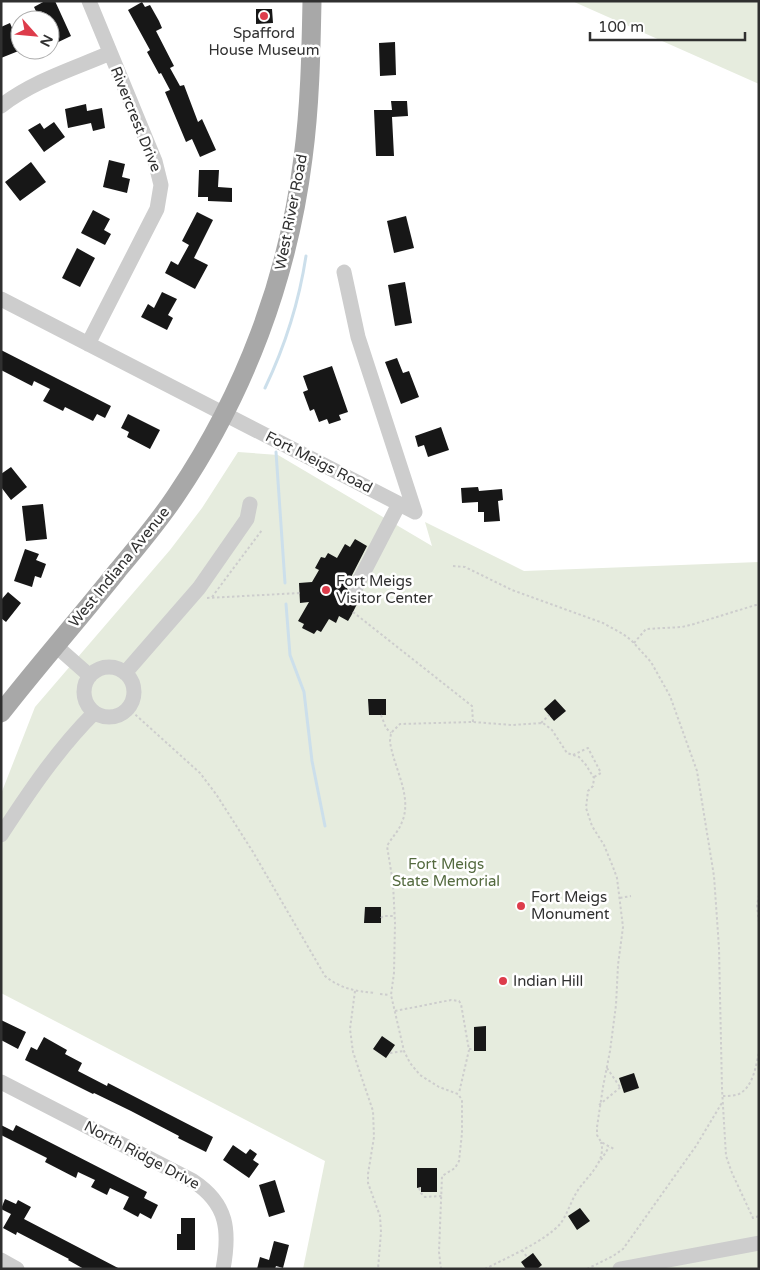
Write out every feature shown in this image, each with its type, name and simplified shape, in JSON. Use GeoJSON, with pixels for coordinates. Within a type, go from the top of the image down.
{"type":"FeatureCollection","features":[{"type":"Feature","properties":{"kind":"main road","name":"West River Road"},"geometry":{"type":"LineString","coordinates":[[225,414],[266,317],[284,257],[294,214],[303,158],[312,45],[312,1]]}},
{"type":"Feature","properties":{"kind":"main road","name":"West Indiana Avenue"},"geometry":{"type":"LineString","coordinates":[[1,713],[144,538],[176,495],[225,414]]}},
{"type":"Feature","properties":{"kind":"street","name":"Rivercrest Drive"},"geometry":{"type":"LineString","coordinates":[[88,344],[151,224],[161,193],[160,177],[155,161],[89,1]]}},
{"type":"Feature","properties":{"kind":"street"},"geometry":{"type":"LineString","coordinates":[[1,106],[14,96],[35,85],[110,53]]}},
{"type":"Feature","properties":{"kind":"street","name":"Fort Meigs Road"},"geometry":{"type":"LineString","coordinates":[[1,299],[415,512],[358,337],[344,272]]}},
{"type":"Feature","properties":{"kind":"street"},"geometry":{"type":"LineString","coordinates":[[125,673],[190,599],[247,519],[250,504]]}},
{"type":"Feature","properties":{"kind":"street"},"geometry":{"type":"LineString","coordinates":[[356,587],[365,561],[399,504]]}},
{"type":"Feature","properties":{"kind":"street"},"geometry":{"type":"LineString","coordinates":[[56,646],[90,676]]}},
{"type":"Feature","properties":{"kind":"street"},"geometry":{"type":"LineString","coordinates":[[111,667],[125,673],[133,686],[132,702],[128,708],[123,713],[108,718],[94,713],[88,707],[84,692],[85,684],[90,676],[103,668],[111,667]]}},
{"type":"Feature","properties":{"kind":"street"},"geometry":{"type":"LineString","coordinates":[[1,835],[64,746],[94,713]]}},
{"type":"Feature","properties":{"kind":"street","name":"North Ridge Drive"},"geometry":{"type":"LineString","coordinates":[[1,1082],[206,1189],[216,1201],[225,1222],[227,1237],[223,1269]]}},
{"type":"Feature","properties":{"kind":"street"},"geometry":{"type":"LineString","coordinates":[[620,1269],[759,1243]]}},
{"type":"Feature","properties":{"kind":"street"},"geometry":{"type":"LineString","coordinates":[[1,1260],[18,1269]]}},
{"type":"Feature","properties":{"kind":"path"},"geometry":{"type":"LineString","coordinates":[[212,598],[262,530]]}},
{"type":"Feature","properties":{"kind":"path"},"geometry":{"type":"LineString","coordinates":[[453,566],[465,567],[518,593],[603,623],[623,634],[651,662],[670,696],[697,771],[709,840],[717,910],[726,1156],[753,1218],[759,1216]]}},
{"type":"Feature","properties":{"kind":"path"},"geometry":{"type":"LineString","coordinates":[[190,599],[300,593]]}},
{"type":"Feature","properties":{"kind":"path"},"geometry":{"type":"LineString","coordinates":[[634,643],[646,628],[694,624],[759,604]]}},
{"type":"Feature","properties":{"kind":"path"},"geometry":{"type":"LineString","coordinates":[[353,612],[472,706],[473,722]]}},
{"type":"Feature","properties":{"kind":"path"},"geometry":{"type":"LineString","coordinates":[[128,708],[200,773],[216,794],[253,852],[325,976],[336,985],[355,991],[375,993]]}},
{"type":"Feature","properties":{"kind":"path"},"geometry":{"type":"LineString","coordinates":[[381,715],[386,728],[391,733]]}},
{"type":"Feature","properties":{"kind":"path"},"geometry":{"type":"LineString","coordinates":[[541,723],[549,715]]}},
{"type":"Feature","properties":{"kind":"path"},"geometry":{"type":"LineString","coordinates":[[442,1269],[439,1252],[442,1176],[455,1168],[460,1161],[463,1119],[462,1100],[458,1094],[425,1079],[415,1069],[404,1050],[391,995],[394,973],[395,916],[393,883],[387,846],[404,817],[405,798],[391,746],[391,733],[400,724],[473,722],[521,725],[541,723],[550,727],[566,753],[581,760],[594,778],[593,786],[588,792],[586,808],[592,826],[609,855],[617,878],[623,927],[613,1027],[596,1131],[601,1142],[602,1154],[598,1164]]}},
{"type":"Feature","properties":{"kind":"path"},"geometry":{"type":"LineString","coordinates":[[573,756],[588,748],[601,773],[594,778]]}},
{"type":"Feature","properties":{"kind":"path"},"geometry":{"type":"LineString","coordinates":[[759,895],[759,923]]}},
{"type":"Feature","properties":{"kind":"path"},"geometry":{"type":"LineString","coordinates":[[620,898],[631,896]]}},
{"type":"Feature","properties":{"kind":"path"},"geometry":{"type":"LineString","coordinates":[[381,918],[383,916],[395,916]]}},
{"type":"Feature","properties":{"kind":"path"},"geometry":{"type":"LineString","coordinates":[[355,991],[350,1028],[353,1052],[373,1111],[374,1137],[368,1183],[380,1216],[381,1232],[378,1269]]}},
{"type":"Feature","properties":{"kind":"path"},"geometry":{"type":"LineString","coordinates":[[380,994],[391,995]]}},
{"type":"Feature","properties":{"kind":"path"},"geometry":{"type":"LineString","coordinates":[[395,1012],[451,1000],[459,1001],[469,1049],[458,1094]]}},
{"type":"Feature","properties":{"kind":"path"},"geometry":{"type":"LineString","coordinates":[[469,1049],[474,1049]]}},
{"type":"Feature","properties":{"kind":"path"},"geometry":{"type":"LineString","coordinates":[[390,1053],[404,1050]]}},
{"type":"Feature","properties":{"kind":"path"},"geometry":{"type":"LineString","coordinates":[[723,1096],[733,1096],[744,1090],[754,1074],[759,1052]]}},
{"type":"Feature","properties":{"kind":"path"},"geometry":{"type":"LineString","coordinates":[[599,1105],[621,1086],[606,1068]]}},
{"type":"Feature","properties":{"kind":"path"},"geometry":{"type":"LineString","coordinates":[[587,1269],[623,1249],[696,1146],[723,1101]]}},
{"type":"Feature","properties":{"kind":"path"},"geometry":{"type":"LineString","coordinates":[[601,1142],[614,1149]]}},
{"type":"Feature","properties":{"kind":"path"},"geometry":{"type":"LineString","coordinates":[[485,1269],[522,1250],[558,1226],[570,1210],[577,1191],[609,1147]]}},
{"type":"Feature","properties":{"kind":"path"},"geometry":{"type":"LineString","coordinates":[[420,1188],[425,1197],[442,1196]]}},
{"type":"Feature","properties":{"kind":"path"},"geometry":{"type":"LineString","coordinates":[[522,1250],[527,1257]]}},
{"type":"Feature","properties":{"kind":"green space"},"geometry":{"type":"Polygon","coordinates":[[[572,1],[759,1],[759,84],[572,1]]]}},
{"type":"Feature","properties":{"kind":"green space","name":"Fort Meigs State Memorial"},"geometry":{"type":"Polygon","coordinates":[[[238,452],[278,455],[432,546],[425,522],[524,571],[759,562],[759,1269],[303,1269],[325,1161],[1,993],[1,794],[35,707],[170,550],[202,508],[238,452]]]}},
{"type":"Feature","properties":{"kind":"building"},"geometry":{"type":"Polygon","coordinates":[[[45,1],[55,1],[59,10],[35,10],[34,7],[45,1]]]}},
{"type":"Feature","properties":{"kind":"building"},"geometry":{"type":"Polygon","coordinates":[[[142,2],[145,7],[150,5],[159,21],[162,28],[156,31],[174,66],[170,68],[180,86],[184,85],[198,122],[202,119],[216,150],[200,157],[192,139],[186,142],[165,92],[170,90],[147,52],[150,50],[128,10],[142,2]]]}},
{"type":"Feature","properties":{"kind":"building","name":"Spafford House Museum"},"geometry":{"type":"Polygon","coordinates":[[[256,9],[272,9],[273,23],[256,24],[256,9]]]}},
{"type":"Feature","properties":{"kind":"building"},"geometry":{"type":"Polygon","coordinates":[[[60,12],[71,36],[60,41],[60,12]]]}},
{"type":"Feature","properties":{"kind":"building"},"geometry":{"type":"Polygon","coordinates":[[[10,23],[10,54],[1,58],[1,27],[10,23]]]}},
{"type":"Feature","properties":{"kind":"building"},"geometry":{"type":"Polygon","coordinates":[[[395,42],[396,75],[380,76],[379,43],[395,42]]]}},
{"type":"Feature","properties":{"kind":"building"},"geometry":{"type":"Polygon","coordinates":[[[391,101],[407,101],[408,116],[392,117],[394,156],[376,156],[374,110],[392,110],[391,101]]]}},
{"type":"Feature","properties":{"kind":"building"},"geometry":{"type":"Polygon","coordinates":[[[86,104],[87,111],[102,108],[105,128],[93,131],[91,123],[68,128],[65,109],[86,104]]]}},
{"type":"Feature","properties":{"kind":"building"},"geometry":{"type":"Polygon","coordinates":[[[54,122],[65,137],[44,152],[28,130],[40,123],[44,129],[54,122]]]}},
{"type":"Feature","properties":{"kind":"building"},"geometry":{"type":"Polygon","coordinates":[[[109,160],[125,164],[122,177],[130,179],[127,193],[103,187],[109,160]]]}},
{"type":"Feature","properties":{"kind":"building"},"geometry":{"type":"Polygon","coordinates":[[[31,162],[46,182],[20,201],[5,182],[31,162]]]}},
{"type":"Feature","properties":{"kind":"building"},"geometry":{"type":"Polygon","coordinates":[[[199,170],[219,170],[218,187],[232,188],[232,202],[208,201],[208,197],[198,197],[199,170]]]}},
{"type":"Feature","properties":{"kind":"building"},"geometry":{"type":"Polygon","coordinates":[[[93,210],[110,219],[104,230],[111,234],[105,245],[81,233],[93,210]]]}},
{"type":"Feature","properties":{"kind":"building"},"geometry":{"type":"Polygon","coordinates":[[[197,212],[213,220],[194,258],[208,265],[195,289],[165,273],[171,261],[178,265],[189,245],[182,241],[197,212]]]}},
{"type":"Feature","properties":{"kind":"building"},"geometry":{"type":"Polygon","coordinates":[[[406,216],[414,248],[394,253],[387,221],[406,216]]]}},
{"type":"Feature","properties":{"kind":"building"},"geometry":{"type":"Polygon","coordinates":[[[77,248],[95,258],[80,287],[62,278],[77,248]]]}},
{"type":"Feature","properties":{"kind":"building"},"geometry":{"type":"Polygon","coordinates":[[[405,282],[412,323],[395,326],[388,285],[405,282]]]}},
{"type":"Feature","properties":{"kind":"building"},"geometry":{"type":"Polygon","coordinates":[[[162,292],[177,299],[168,315],[173,318],[167,330],[141,317],[148,304],[154,308],[162,292]]]}},
{"type":"Feature","properties":{"kind":"building"},"geometry":{"type":"Polygon","coordinates":[[[1,350],[111,406],[105,418],[97,414],[93,421],[65,407],[63,411],[43,401],[50,389],[34,381],[32,386],[1,370],[1,350]]]}},
{"type":"Feature","properties":{"kind":"building"},"geometry":{"type":"Polygon","coordinates":[[[397,358],[403,373],[409,371],[419,397],[401,404],[385,362],[397,358]]]}},
{"type":"Feature","properties":{"kind":"building"},"geometry":{"type":"Polygon","coordinates":[[[332,366],[348,412],[339,415],[341,420],[329,424],[327,419],[319,422],[314,409],[310,411],[303,392],[308,390],[303,376],[332,366]]]}},
{"type":"Feature","properties":{"kind":"building"},"geometry":{"type":"Polygon","coordinates":[[[128,414],[160,430],[150,449],[127,437],[129,432],[121,428],[128,414]]]}},
{"type":"Feature","properties":{"kind":"building"},"geometry":{"type":"Polygon","coordinates":[[[441,427],[449,450],[428,457],[424,445],[418,447],[415,436],[441,427]]]}},
{"type":"Feature","properties":{"kind":"building"},"geometry":{"type":"Polygon","coordinates":[[[11,467],[27,487],[11,500],[1,487],[1,474],[11,467]]]}},
{"type":"Feature","properties":{"kind":"building"},"geometry":{"type":"Polygon","coordinates":[[[478,487],[479,491],[502,489],[503,500],[498,501],[500,521],[484,522],[484,512],[478,512],[478,502],[462,503],[461,488],[478,487]]]}},
{"type":"Feature","properties":{"kind":"building"},"geometry":{"type":"Polygon","coordinates":[[[43,504],[47,539],[26,541],[22,506],[43,504]]]}},
{"type":"Feature","properties":{"kind":"building","name":"Fort Meigs Visitor Center"},"geometry":{"type":"Polygon","coordinates":[[[355,539],[367,546],[348,583],[347,588],[350,594],[348,599],[357,604],[351,616],[348,621],[339,616],[336,623],[329,619],[321,632],[317,630],[314,634],[302,628],[304,624],[298,621],[309,602],[300,603],[299,583],[312,582],[319,570],[315,568],[321,557],[325,558],[328,553],[337,558],[345,544],[350,547],[355,539]]]}},
{"type":"Feature","properties":{"kind":"building"},"geometry":{"type":"Polygon","coordinates":[[[25,549],[39,554],[36,560],[46,564],[41,578],[35,576],[32,587],[14,581],[25,549]]]}},
{"type":"Feature","properties":{"kind":"building"},"geometry":{"type":"Polygon","coordinates":[[[8,592],[21,603],[6,622],[1,618],[1,600],[8,592]]]}},
{"type":"Feature","properties":{"kind":"building"},"geometry":{"type":"Polygon","coordinates":[[[368,699],[386,699],[386,715],[369,715],[368,699]]]}},
{"type":"Feature","properties":{"kind":"building"},"geometry":{"type":"Polygon","coordinates":[[[555,699],[566,711],[554,721],[544,709],[555,699]]]}},
{"type":"Feature","properties":{"kind":"building"},"geometry":{"type":"Polygon","coordinates":[[[365,907],[381,907],[381,923],[364,923],[365,907]]]}},
{"type":"Feature","properties":{"kind":"building"},"geometry":{"type":"Polygon","coordinates":[[[1,1020],[26,1032],[18,1049],[1,1040],[1,1020]]]}},
{"type":"Feature","properties":{"kind":"building"},"geometry":{"type":"Polygon","coordinates":[[[486,1026],[486,1051],[474,1051],[474,1027],[486,1026]]]}},
{"type":"Feature","properties":{"kind":"building"},"geometry":{"type":"Polygon","coordinates":[[[382,1036],[395,1045],[386,1058],[373,1049],[382,1036]]]}},
{"type":"Feature","properties":{"kind":"building"},"geometry":{"type":"Polygon","coordinates":[[[44,1037],[67,1050],[65,1054],[82,1063],[78,1071],[107,1086],[108,1083],[213,1137],[206,1152],[131,1111],[25,1060],[31,1047],[37,1050],[44,1037]]]}},
{"type":"Feature","properties":{"kind":"building"},"geometry":{"type":"Polygon","coordinates":[[[634,1073],[639,1088],[624,1093],[619,1078],[634,1073]]]}},
{"type":"Feature","properties":{"kind":"building"},"geometry":{"type":"Polygon","coordinates":[[[1,1125],[13,1131],[16,1125],[147,1192],[144,1198],[158,1205],[151,1219],[140,1213],[138,1217],[123,1209],[129,1197],[110,1188],[107,1195],[91,1187],[95,1180],[78,1172],[76,1178],[45,1162],[47,1158],[1,1135],[1,1125]]]}},
{"type":"Feature","properties":{"kind":"building"},"geometry":{"type":"Polygon","coordinates":[[[233,1145],[246,1154],[250,1149],[257,1154],[253,1160],[259,1164],[249,1178],[223,1160],[233,1145]]]}},
{"type":"Feature","properties":{"kind":"building"},"geometry":{"type":"Polygon","coordinates":[[[417,1168],[437,1168],[437,1192],[421,1192],[421,1187],[417,1188],[417,1168]]]}},
{"type":"Feature","properties":{"kind":"building"},"geometry":{"type":"Polygon","coordinates":[[[275,1180],[285,1212],[269,1217],[259,1185],[275,1180]]]}},
{"type":"Feature","properties":{"kind":"building"},"geometry":{"type":"Polygon","coordinates":[[[5,1199],[16,1204],[18,1200],[31,1207],[24,1219],[120,1269],[84,1269],[69,1259],[17,1232],[16,1235],[3,1228],[11,1214],[1,1209],[5,1199]]]}},
{"type":"Feature","properties":{"kind":"building"},"geometry":{"type":"Polygon","coordinates":[[[580,1208],[590,1221],[577,1230],[568,1216],[580,1208]]]}},
{"type":"Feature","properties":{"kind":"building"},"geometry":{"type":"Polygon","coordinates":[[[181,1218],[195,1218],[195,1250],[177,1250],[177,1234],[181,1234],[181,1218]]]}},
{"type":"Feature","properties":{"kind":"building"},"geometry":{"type":"Polygon","coordinates":[[[274,1241],[289,1245],[283,1268],[276,1266],[275,1269],[257,1269],[260,1257],[269,1260],[274,1241]]]}},
{"type":"Feature","properties":{"kind":"building"},"geometry":{"type":"Polygon","coordinates":[[[533,1253],[542,1265],[537,1269],[526,1269],[521,1262],[533,1253]]]}},
{"type":"Feature","properties":{"kind":"waterway"},"geometry":{"type":"LineString","coordinates":[[265,388],[290,324],[306,256]]}},
{"type":"Feature","properties":{"kind":"waterway"},"geometry":{"type":"LineString","coordinates":[[276,452],[285,583]]}},
{"type":"Feature","properties":{"kind":"waterway"},"geometry":{"type":"LineString","coordinates":[[286,604],[290,655],[304,692],[312,761],[325,826]]}},
{"type":"Feature","properties":{"kind":"place","name":"Spafford House Museum"},"geometry":{"type":"Point","coordinates":[264,16]}},
{"type":"Feature","properties":{"kind":"place","name":"Fort Meigs Visitor Center"},"geometry":{"type":"Point","coordinates":[326,590]}},
{"type":"Feature","properties":{"kind":"place","name":"Fort Meigs Monument"},"geometry":{"type":"Point","coordinates":[521,906]}},
{"type":"Feature","properties":{"kind":"place","name":"Indian Hill"},"geometry":{"type":"Point","coordinates":[503,981]}}]}
